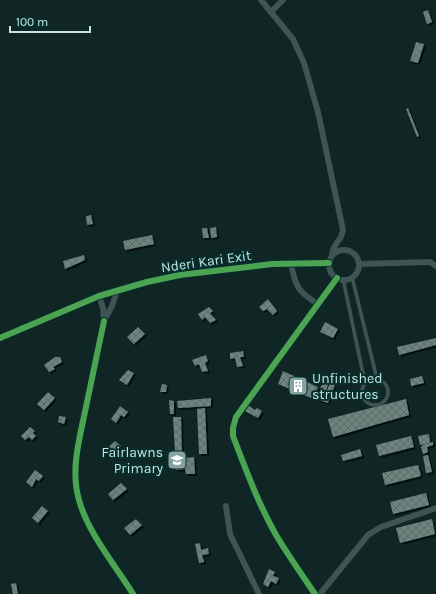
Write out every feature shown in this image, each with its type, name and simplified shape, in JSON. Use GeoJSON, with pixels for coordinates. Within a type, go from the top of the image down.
{"type":"FeatureCollection","features":[{"type":"Feature","properties":{"kind":"street"},"geometry":{"type":"LineString","coordinates":[[261,0],[298,48],[304,63],[318,112],[343,230],[342,237],[333,248],[329,263],[331,272],[340,278],[352,277],[359,264],[356,257],[348,251],[338,251],[332,255]]}},
{"type":"Feature","properties":{"kind":"street"},"geometry":{"type":"LineString","coordinates":[[271,12],[283,0]]}},
{"type":"Feature","properties":{"kind":"street"},"geometry":{"type":"LineString","coordinates":[[359,264],[430,262],[436,266]]}},
{"type":"Feature","properties":{"kind":"street"},"geometry":{"type":"LineString","coordinates":[[291,263],[296,286],[300,292],[318,304]]}},
{"type":"Feature","properties":{"kind":"street","name":"Nderi Kari Exit"},"geometry":{"type":"LineString","coordinates":[[0,338],[99,296],[180,275],[272,264],[329,263]]}},
{"type":"Feature","properties":{"kind":"street"},"geometry":{"type":"LineString","coordinates":[[315,594],[283,546],[261,505],[248,478],[234,436],[233,428],[236,417],[318,304],[340,278]]}},
{"type":"Feature","properties":{"kind":"street"},"geometry":{"type":"LineString","coordinates":[[104,321],[112,306],[117,291]]}},
{"type":"Feature","properties":{"kind":"street"},"geometry":{"type":"LineString","coordinates":[[99,296],[103,308],[104,321],[78,446],[75,468],[76,486],[83,511],[104,550],[133,594]]}},
{"type":"Feature","properties":{"kind":"street"},"geometry":{"type":"LineString","coordinates":[[226,506],[230,534],[259,594]]}},
{"type":"Feature","properties":{"kind":"street"},"geometry":{"type":"LineString","coordinates":[[320,594],[372,532],[381,527],[436,508]]}},
{"type":"Feature","properties":{"kind":"lane"},"geometry":{"type":"LineString","coordinates":[[340,278],[365,384],[362,391],[364,399],[371,404],[379,404],[386,399],[388,391],[384,383],[377,379],[352,277]]}},
{"type":"Feature","properties":{"kind":"lane"},"geometry":{"type":"LineString","coordinates":[[365,384],[377,379]]}},
{"type":"Feature","properties":{"kind":"building"},"geometry":{"type":"Polygon","coordinates":[[[428,10],[432,22],[427,24],[423,12],[428,10]]]}},
{"type":"Feature","properties":{"kind":"building"},"geometry":{"type":"Polygon","coordinates":[[[416,42],[424,44],[418,63],[410,61],[416,42]]]}},
{"type":"Feature","properties":{"kind":"building"},"geometry":{"type":"Polygon","coordinates":[[[408,108],[419,136],[417,137],[406,109],[408,108]]]}},
{"type":"Feature","properties":{"kind":"building"},"geometry":{"type":"Polygon","coordinates":[[[91,215],[93,224],[87,225],[86,216],[91,215]]]}},
{"type":"Feature","properties":{"kind":"building"},"geometry":{"type":"Polygon","coordinates":[[[216,227],[217,237],[211,238],[210,228],[216,227]]]}},
{"type":"Feature","properties":{"kind":"building"},"geometry":{"type":"Polygon","coordinates":[[[202,228],[207,228],[209,238],[203,238],[202,228]]]}},
{"type":"Feature","properties":{"kind":"building"},"geometry":{"type":"Polygon","coordinates":[[[152,235],[154,244],[125,250],[123,241],[152,235]]]}},
{"type":"Feature","properties":{"kind":"building"},"geometry":{"type":"Polygon","coordinates":[[[84,255],[85,260],[65,269],[63,261],[84,255]]]}},
{"type":"Feature","properties":{"kind":"building"},"geometry":{"type":"Polygon","coordinates":[[[268,299],[277,311],[273,315],[267,309],[263,311],[259,307],[268,299]]]}},
{"type":"Feature","properties":{"kind":"building"},"geometry":{"type":"Polygon","coordinates":[[[209,307],[213,311],[210,313],[216,320],[210,323],[205,317],[202,320],[198,314],[209,307]]]}},
{"type":"Feature","properties":{"kind":"building"},"geometry":{"type":"Polygon","coordinates":[[[325,322],[338,329],[333,338],[320,332],[325,322]]]}},
{"type":"Feature","properties":{"kind":"building"},"geometry":{"type":"Polygon","coordinates":[[[138,327],[145,334],[134,344],[127,337],[138,327]]]}},
{"type":"Feature","properties":{"kind":"building"},"geometry":{"type":"Polygon","coordinates":[[[436,338],[436,345],[399,355],[397,347],[436,338]]]}},
{"type":"Feature","properties":{"kind":"building"},"geometry":{"type":"Polygon","coordinates":[[[243,351],[244,357],[240,357],[243,366],[237,367],[235,358],[230,359],[230,353],[243,351]]]}},
{"type":"Feature","properties":{"kind":"building"},"geometry":{"type":"Polygon","coordinates":[[[206,355],[208,361],[205,363],[208,371],[202,372],[199,364],[195,366],[192,360],[206,355]]]}},
{"type":"Feature","properties":{"kind":"building"},"geometry":{"type":"Polygon","coordinates":[[[55,357],[60,357],[62,362],[53,367],[55,369],[49,372],[44,365],[55,357]]]}},
{"type":"Feature","properties":{"kind":"building"},"geometry":{"type":"Polygon","coordinates":[[[128,370],[134,373],[127,385],[119,380],[128,370]]]}},
{"type":"Feature","properties":{"kind":"building","name":"Unfinished structures"},"geometry":{"type":"Polygon","coordinates":[[[283,371],[318,387],[313,399],[278,384],[283,371]]]}},
{"type":"Feature","properties":{"kind":"building"},"geometry":{"type":"Polygon","coordinates":[[[422,376],[424,383],[411,386],[410,379],[422,376]]]}},
{"type":"Feature","properties":{"kind":"building"},"geometry":{"type":"Polygon","coordinates":[[[324,380],[329,382],[325,393],[319,391],[324,380]]]}},
{"type":"Feature","properties":{"kind":"building"},"geometry":{"type":"Polygon","coordinates":[[[330,383],[335,385],[331,395],[326,393],[330,383]]]}},
{"type":"Feature","properties":{"kind":"building"},"geometry":{"type":"Polygon","coordinates":[[[162,384],[167,385],[166,392],[160,392],[162,384]]]}},
{"type":"Feature","properties":{"kind":"building"},"geometry":{"type":"Polygon","coordinates":[[[48,392],[55,398],[44,410],[37,404],[48,392]]]}},
{"type":"Feature","properties":{"kind":"building"},"geometry":{"type":"Polygon","coordinates":[[[319,392],[330,397],[328,403],[316,399],[319,392]]]}},
{"type":"Feature","properties":{"kind":"building"},"geometry":{"type":"Polygon","coordinates":[[[211,398],[211,406],[178,408],[177,401],[211,398]]]}},
{"type":"Feature","properties":{"kind":"building"},"geometry":{"type":"Polygon","coordinates":[[[406,399],[409,415],[333,437],[328,419],[406,399]]]}},
{"type":"Feature","properties":{"kind":"building"},"geometry":{"type":"Polygon","coordinates":[[[169,400],[174,401],[174,414],[170,414],[169,400]]]}},
{"type":"Feature","properties":{"kind":"building"},"geometry":{"type":"Polygon","coordinates":[[[248,405],[255,410],[257,408],[262,411],[258,418],[245,411],[248,405]]]}},
{"type":"Feature","properties":{"kind":"building"},"geometry":{"type":"Polygon","coordinates":[[[120,406],[128,412],[124,417],[121,415],[116,423],[111,419],[120,406]]]}},
{"type":"Feature","properties":{"kind":"building"},"geometry":{"type":"Polygon","coordinates":[[[205,408],[207,454],[199,454],[197,409],[205,408]]]}},
{"type":"Feature","properties":{"kind":"building"},"geometry":{"type":"Polygon","coordinates":[[[59,416],[66,417],[64,424],[58,422],[59,416]]]}},
{"type":"Feature","properties":{"kind":"building"},"geometry":{"type":"Polygon","coordinates":[[[173,417],[181,417],[182,461],[185,462],[185,458],[194,457],[195,474],[186,474],[185,469],[176,470],[173,417]]]}},
{"type":"Feature","properties":{"kind":"building"},"geometry":{"type":"Polygon","coordinates":[[[30,427],[35,431],[33,433],[36,436],[32,440],[29,437],[25,440],[21,436],[30,427]]]}},
{"type":"Feature","properties":{"kind":"building"},"geometry":{"type":"Polygon","coordinates":[[[429,434],[430,443],[420,445],[418,436],[429,434]]]}},
{"type":"Feature","properties":{"kind":"building"},"geometry":{"type":"Polygon","coordinates":[[[411,436],[414,447],[379,456],[376,445],[411,436]]]}},
{"type":"Feature","properties":{"kind":"building"},"geometry":{"type":"Polygon","coordinates":[[[115,441],[121,446],[110,456],[104,451],[115,441]]]}},
{"type":"Feature","properties":{"kind":"building"},"geometry":{"type":"Polygon","coordinates":[[[433,442],[433,445],[427,447],[428,452],[423,454],[421,447],[433,442]]]}},
{"type":"Feature","properties":{"kind":"building"},"geometry":{"type":"Polygon","coordinates":[[[360,449],[362,456],[343,461],[341,455],[360,449]]]}},
{"type":"Feature","properties":{"kind":"building"},"geometry":{"type":"Polygon","coordinates":[[[428,455],[432,472],[426,473],[423,456],[428,455]]]}},
{"type":"Feature","properties":{"kind":"building"},"geometry":{"type":"Polygon","coordinates":[[[418,465],[421,476],[385,485],[382,473],[418,465]]]}},
{"type":"Feature","properties":{"kind":"building"},"geometry":{"type":"Polygon","coordinates":[[[35,470],[43,476],[39,481],[36,479],[32,487],[26,482],[35,470]]]}},
{"type":"Feature","properties":{"kind":"building"},"geometry":{"type":"Polygon","coordinates":[[[121,483],[127,489],[113,500],[108,494],[121,483]]]}},
{"type":"Feature","properties":{"kind":"building"},"geometry":{"type":"Polygon","coordinates":[[[426,493],[429,505],[393,514],[390,502],[426,493]]]}},
{"type":"Feature","properties":{"kind":"building"},"geometry":{"type":"Polygon","coordinates":[[[42,506],[48,511],[38,523],[32,518],[42,506]]]}},
{"type":"Feature","properties":{"kind":"building"},"geometry":{"type":"Polygon","coordinates":[[[136,519],[142,525],[130,535],[124,528],[136,519]]]}},
{"type":"Feature","properties":{"kind":"building"},"geometry":{"type":"Polygon","coordinates":[[[432,519],[435,534],[400,543],[396,528],[432,519]]]}},
{"type":"Feature","properties":{"kind":"building"},"geometry":{"type":"Polygon","coordinates":[[[200,543],[201,550],[208,548],[209,554],[202,555],[204,562],[199,563],[195,544],[200,543]]]}},
{"type":"Feature","properties":{"kind":"building"},"geometry":{"type":"Polygon","coordinates":[[[269,569],[275,572],[273,576],[279,578],[276,584],[271,581],[268,587],[263,584],[269,569]]]}},
{"type":"Feature","properties":{"kind":"building"},"geometry":{"type":"Polygon","coordinates":[[[16,583],[18,594],[13,594],[11,584],[16,583]]]}},
{"type":"Feature","properties":{"kind":"cycle path"},"geometry":{"type":"LineString","coordinates":[[0,338],[99,296],[147,282],[180,275],[272,264],[329,263]]}},
{"type":"Feature","properties":{"kind":"cycle path"},"geometry":{"type":"LineString","coordinates":[[315,594],[276,535],[264,511],[233,436],[233,428],[236,417],[337,278]]}},
{"type":"Feature","properties":{"kind":"cycle path"},"geometry":{"type":"LineString","coordinates":[[104,321],[79,441],[75,477],[76,488],[83,512],[95,537],[133,594]]}},
{"type":"Feature","properties":{"kind":"place","name":"Unfinished structures"},"geometry":{"type":"Point","coordinates":[298,386]}},
{"type":"Feature","properties":{"kind":"place","name":"Fairlawns Primary"},"geometry":{"type":"Point","coordinates":[177,460]}}]}
